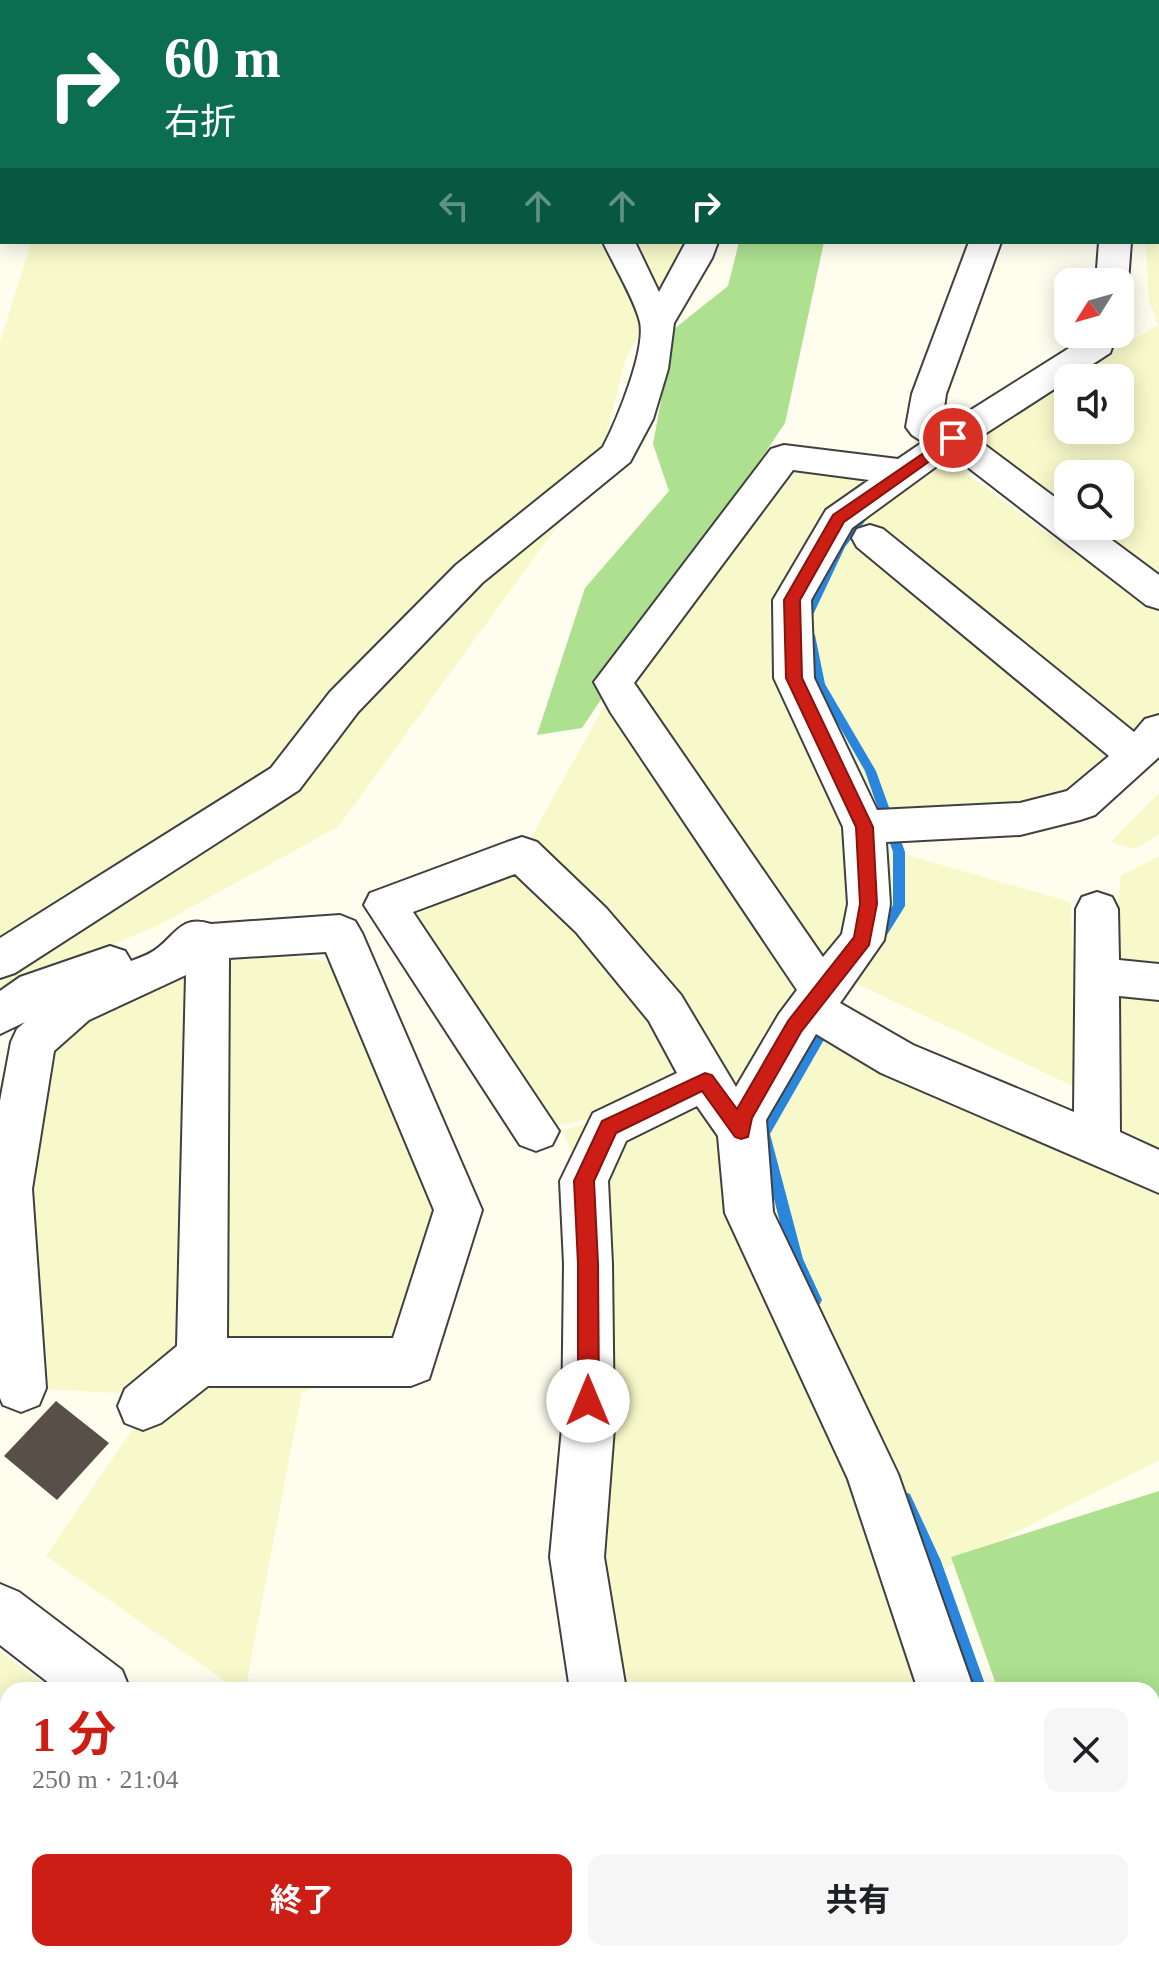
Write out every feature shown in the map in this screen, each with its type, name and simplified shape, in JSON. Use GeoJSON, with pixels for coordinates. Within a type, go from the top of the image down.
{"type":"FeatureCollection","features":[{"type":"Feature","properties":{"kind":"street"},"geometry":{"type":"LineString","coordinates":[[620,244],[657,323]]}},
{"type":"Feature","properties":{"kind":"street"},"geometry":{"type":"LineString","coordinates":[[0,960],[285,779],[344,702],[469,574],[617,454],[635,419],[651,369],[657,323],[701,244]]}},
{"type":"Feature","properties":{"kind":"street"},"geometry":{"type":"LineString","coordinates":[[984,244],[929,394],[924,427],[959,444],[1159,595]]}},
{"type":"Feature","properties":{"kind":"street"},"geometry":{"type":"LineString","coordinates":[[1113,268],[1115,244]]}},
{"type":"Feature","properties":{"kind":"street"},"geometry":{"type":"LineString","coordinates":[[943,1682],[872,1474],[749,1213],[741,1131],[743,1117],[795,1027],[862,940],[869,904],[866,827],[794,678],[792,600],[839,519],[904,472],[959,444],[1094,348]]}},
{"type":"Feature","properties":{"kind":"street"},"geometry":{"type":"LineString","coordinates":[[904,472],[784,457],[614,682],[815,1003],[854,1034],[897,1059],[1159,1172]]}},
{"type":"Feature","properties":{"kind":"street"},"geometry":{"type":"LineString","coordinates":[[866,827],[1020,819],[1080,804],[1148,743],[870,538]]}},
{"type":"Feature","properties":{"kind":"street"},"geometry":{"type":"LineString","coordinates":[[0,1015],[36,990],[194,940],[385,905],[522,854],[591,920],[665,1008],[705,1081],[741,1131]]}},
{"type":"Feature","properties":{"kind":"street"},"geometry":{"type":"LineString","coordinates":[[385,905],[536,1131]]}},
{"type":"Feature","properties":{"kind":"street"},"geometry":{"type":"LineString","coordinates":[[1097,909],[1097,1143]]}},
{"type":"Feature","properties":{"kind":"street"},"geometry":{"type":"LineString","coordinates":[[21,1388],[8,1189],[33,1042],[73,1007],[169,964],[194,940],[340,933],[458,1210],[411,1362],[199,1362],[143,1406]]}},
{"type":"Feature","properties":{"kind":"street"},"geometry":{"type":"LineString","coordinates":[[194,940],[208,959],[202,1346],[199,1362]]}},
{"type":"Feature","properties":{"kind":"street"},"geometry":{"type":"LineString","coordinates":[[1097,976],[1159,982]]}},
{"type":"Feature","properties":{"kind":"street"},"geometry":{"type":"LineString","coordinates":[[597,1682],[577,1557],[588,1428],[588,1264],[584,1181],[609,1127],[705,1081]]}},
{"type":"Feature","properties":{"kind":"street"},"geometry":{"type":"LineString","coordinates":[[0,1611],[92,1682]]}},
{"type":"Feature","properties":{"kind":"green space"},"geometry":{"type":"Polygon","coordinates":[[[30,244],[690,244],[626,358],[596,473],[338,827],[157,926],[0,991],[0,343],[30,244]]]}},
{"type":"Feature","properties":{"kind":"green space"},"geometry":{"type":"Polygon","coordinates":[[[738,244],[824,244],[785,423],[582,728],[537,735],[585,588],[669,491],[653,444],[674,329],[728,286],[738,244]]]}},
{"type":"Feature","properties":{"kind":"green space"},"geometry":{"type":"Polygon","coordinates":[[[1146,244],[1159,244],[1159,584],[1102,540],[1134,540],[1134,460],[1054,460],[1054,503],[970,438],[1054,387],[1054,444],[1134,444],[1134,364],[1093,364],[1120,348],[1134,348],[1134,339],[1158,325],[1149,301],[1146,244]]]}},
{"type":"Feature","properties":{"kind":"green space"},"geometry":{"type":"Polygon","coordinates":[[[784,457],[904,472],[946,459],[1159,614],[1159,729],[1080,804],[868,844],[1071,902],[1077,1088],[853,982],[800,1029],[1159,1194],[1159,1460],[911,1586],[942,1682],[597,1682],[584,1181],[563,1131],[618,1112],[536,1131],[385,905],[522,854],[624,670],[784,457]],[[741,1079],[711,1087],[741,1131],[741,1079]]]}},
{"type":"Feature","properties":{"kind":"green space"},"geometry":{"type":"Polygon","coordinates":[[[1159,793],[1159,834],[1135,849],[1111,842],[1159,793]]]}},
{"type":"Feature","properties":{"kind":"green space"},"geometry":{"type":"Polygon","coordinates":[[[1159,856],[1159,974],[1111,968],[1121,875],[1159,856]]]}},
{"type":"Feature","properties":{"kind":"green space"},"geometry":{"type":"Polygon","coordinates":[[[190,943],[340,963],[454,1200],[427,1355],[302,1392],[247,1682],[227,1682],[46,1556],[156,1395],[21,1388],[33,1042],[190,943]]]}},
{"type":"Feature","properties":{"kind":"green space"},"geometry":{"type":"Polygon","coordinates":[[[1112,987],[1159,993],[1159,1157],[1121,1140],[1112,987]]]}},
{"type":"Feature","properties":{"kind":"green space"},"geometry":{"type":"Polygon","coordinates":[[[1159,1491],[1159,1682],[995,1682],[951,1557],[1159,1491]]]}},
{"type":"Feature","properties":{"kind":"green space"},"geometry":{"type":"Polygon","coordinates":[[[0,1652],[42,1682],[0,1682],[0,1652]]]}},
{"type":"Feature","properties":{"kind":"building"},"geometry":{"type":"Polygon","coordinates":[[[56,1401],[109,1443],[57,1500],[4,1456],[56,1401]]]}},
{"type":"Feature","properties":{"kind":"waterway"},"geometry":{"type":"LineString","coordinates":[[807,617],[841,546],[864,516]]}},
{"type":"Feature","properties":{"kind":"waterway"},"geometry":{"type":"LineString","coordinates":[[810,635],[820,684],[870,771],[899,852],[899,906],[878,940]]}},
{"type":"Feature","properties":{"kind":"waterway"},"geometry":{"type":"LineString","coordinates":[[815,1300],[796,1259],[764,1134],[827,1024]]}},
{"type":"Feature","properties":{"kind":"waterway"},"geometry":{"type":"LineString","coordinates":[[905,1499],[934,1561],[976,1682]]}},
{"type":"Feature","properties":{"kind":"route"},"geometry":{"type":"LineString","coordinates":[[588,1401],[588,1264],[584,1181],[609,1127],[705,1081],[741,1131],[743,1117],[795,1027],[862,940],[869,904],[864,827],[794,678],[792,600],[839,519],[953,438]]}}]}
